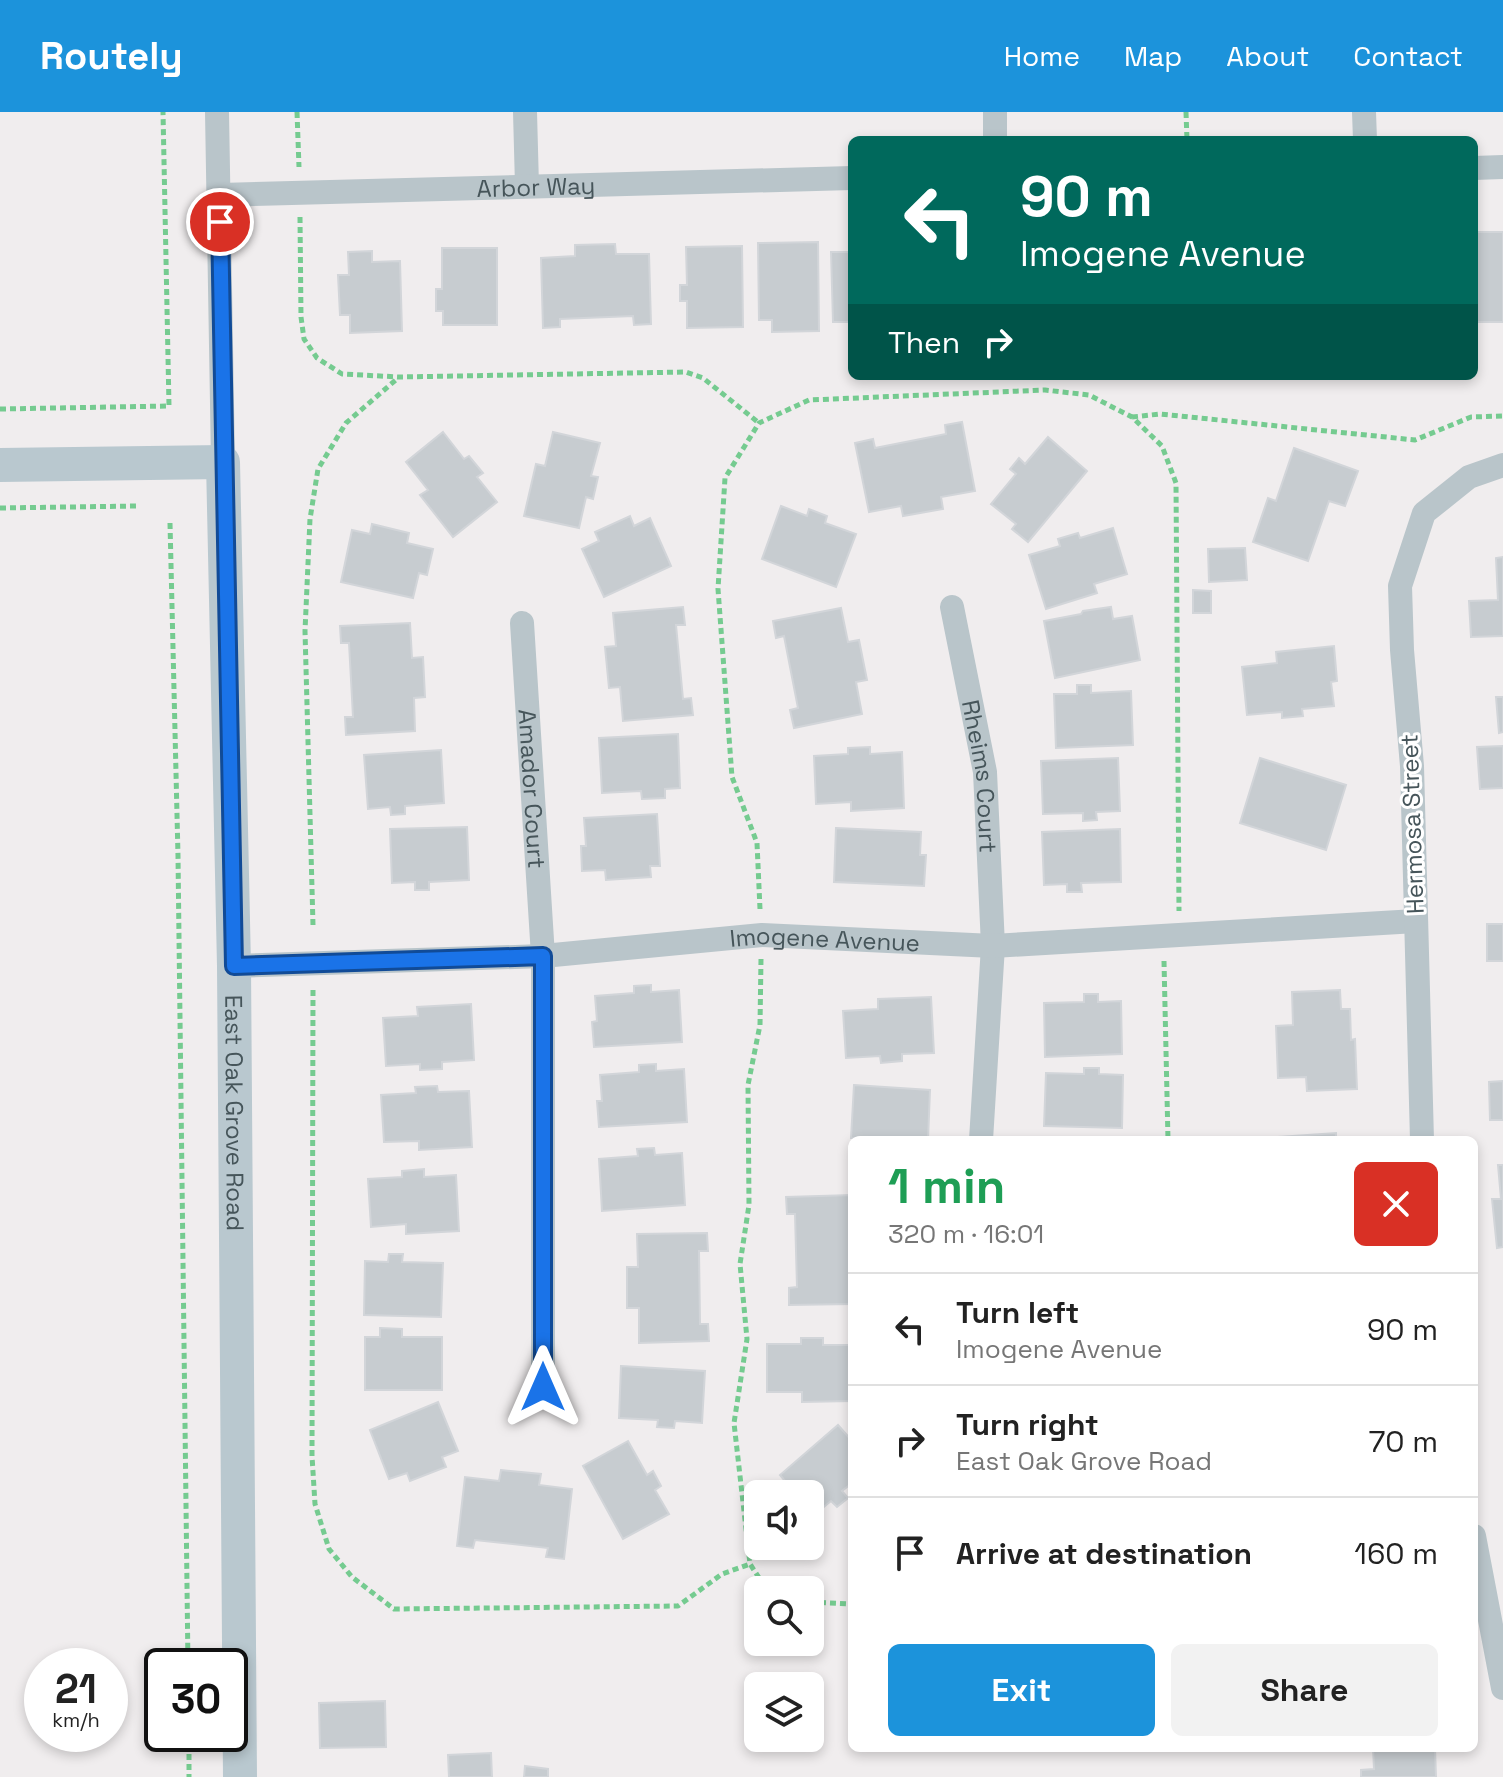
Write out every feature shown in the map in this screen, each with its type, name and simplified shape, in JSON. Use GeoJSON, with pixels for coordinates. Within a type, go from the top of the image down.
{"type":"FeatureCollection","features":[{"type":"Feature","properties":{"kind":"street","name":"East Oak Grove Road"},"geometry":{"type":"LineString","coordinates":[[217,112],[234,966],[240,1777]]}},
{"type":"Feature","properties":{"kind":"street"},"geometry":{"type":"LineString","coordinates":[[525,112],[527,186]]}},
{"type":"Feature","properties":{"kind":"street"},"geometry":{"type":"LineString","coordinates":[[995,112],[995,136]]}},
{"type":"Feature","properties":{"kind":"street"},"geometry":{"type":"LineString","coordinates":[[1364,112],[1365,136]]}},
{"type":"Feature","properties":{"kind":"street"},"geometry":{"type":"LineString","coordinates":[[1478,168],[1503,167]]}},
{"type":"Feature","properties":{"kind":"street","name":"Arbor Way"},"geometry":{"type":"LineString","coordinates":[[220,195],[848,178]]}},
{"type":"Feature","properties":{"kind":"street"},"geometry":{"type":"LineString","coordinates":[[0,465],[223,462]]}},
{"type":"Feature","properties":{"kind":"street","name":"Hermosa Street"},"geometry":{"type":"LineString","coordinates":[[1422,1136],[1412,766],[1400,586],[1424,513],[1469,477],[1503,465]]}},
{"type":"Feature","properties":{"kind":"street","name":"Rheims Court"},"geometry":{"type":"LineString","coordinates":[[952,607],[985,772],[993,946],[981,1136]]}},
{"type":"Feature","properties":{"kind":"street","name":"Amador Court"},"geometry":{"type":"LineString","coordinates":[[522,623],[543,956],[543,1387]]}},
{"type":"Feature","properties":{"kind":"street","name":"Imogene Avenue"},"geometry":{"type":"LineString","coordinates":[[234,966],[543,956],[762,935],[993,946],[1416,921]]}},
{"type":"Feature","properties":{"kind":"street"},"geometry":{"type":"LineString","coordinates":[[1478,1557],[1503,1688]]}},
{"type":"Feature","properties":{"kind":"path"},"geometry":{"type":"LineString","coordinates":[[0,409],[169,406],[163,112]]}},
{"type":"Feature","properties":{"kind":"path"},"geometry":{"type":"LineString","coordinates":[[297,112],[301,317],[304,339],[317,358],[342,374],[399,377],[686,372],[703,378],[759,423]]}},
{"type":"Feature","properties":{"kind":"path"},"geometry":{"type":"LineString","coordinates":[[1186,112],[1187,136]]}},
{"type":"Feature","properties":{"kind":"path"},"geometry":{"type":"LineString","coordinates":[[313,925],[305,631],[310,519],[318,469],[346,423],[399,377]]}},
{"type":"Feature","properties":{"kind":"path"},"geometry":{"type":"LineString","coordinates":[[758,1576],[750,1564],[734,1423],[747,1339],[740,1264],[749,1205],[748,1085],[760,1025],[762,935],[757,843],[732,777],[718,589],[725,478],[759,423],[809,400],[1045,390],[1089,395],[1132,417],[1162,446],[1176,483],[1168,1136]]}},
{"type":"Feature","properties":{"kind":"path"},"geometry":{"type":"LineString","coordinates":[[1132,417],[1160,414],[1415,440],[1471,417],[1503,416]]}},
{"type":"Feature","properties":{"kind":"path"},"geometry":{"type":"LineString","coordinates":[[0,508],[136,506]]}},
{"type":"Feature","properties":{"kind":"path"},"geometry":{"type":"LineString","coordinates":[[170,523],[178,840],[188,1648]]}},
{"type":"Feature","properties":{"kind":"path"},"geometry":{"type":"LineString","coordinates":[[313,989],[312,1456],[315,1504],[329,1549],[352,1577],[394,1609],[678,1606],[722,1574],[750,1564]]}},
{"type":"Feature","properties":{"kind":"path"},"geometry":{"type":"LineString","coordinates":[[824,1605],[848,1604]]}},
{"type":"Feature","properties":{"kind":"path"},"geometry":{"type":"LineString","coordinates":[[189,1752],[189,1777]]}},
{"type":"Feature","properties":{"kind":"building"},"geometry":{"type":"Polygon","coordinates":[[[1478,232],[1503,232],[1503,322],[1478,322],[1478,232]]]}},
{"type":"Feature","properties":{"kind":"building"},"geometry":{"type":"Polygon","coordinates":[[[818,242],[819,331],[772,332],[772,320],[759,320],[758,243],[818,242]]]}},
{"type":"Feature","properties":{"kind":"building"},"geometry":{"type":"Polygon","coordinates":[[[615,244],[616,254],[649,254],[651,324],[634,325],[633,316],[560,319],[560,327],[543,328],[541,258],[575,256],[575,245],[615,244]]]}},
{"type":"Feature","properties":{"kind":"building"},"geometry":{"type":"Polygon","coordinates":[[[742,246],[743,327],[687,328],[687,301],[680,301],[680,285],[687,285],[686,247],[742,246]]]}},
{"type":"Feature","properties":{"kind":"building"},"geometry":{"type":"Polygon","coordinates":[[[442,248],[497,248],[497,325],[443,325],[443,311],[436,311],[436,289],[442,289],[442,248]]]}},
{"type":"Feature","properties":{"kind":"building"},"geometry":{"type":"Polygon","coordinates":[[[372,251],[372,262],[400,261],[402,331],[350,333],[350,315],[340,315],[338,275],[349,275],[348,252],[372,251]]]}},
{"type":"Feature","properties":{"kind":"building"},"geometry":{"type":"Polygon","coordinates":[[[831,252],[848,252],[848,322],[833,322],[831,252]]]}},
{"type":"Feature","properties":{"kind":"building"},"geometry":{"type":"Polygon","coordinates":[[[962,422],[975,491],[941,497],[943,509],[903,516],[901,506],[869,512],[855,443],[873,439],[875,448],[946,434],[945,425],[962,422]]]}},
{"type":"Feature","properties":{"kind":"building"},"geometry":{"type":"Polygon","coordinates":[[[443,432],[464,459],[469,456],[483,473],[477,477],[497,502],[453,537],[420,495],[428,490],[406,462],[443,432]]]}},
{"type":"Feature","properties":{"kind":"building"},"geometry":{"type":"Polygon","coordinates":[[[553,432],[600,443],[591,476],[598,477],[593,499],[586,497],[579,528],[524,516],[536,464],[545,466],[553,432]]]}},
{"type":"Feature","properties":{"kind":"building"},"geometry":{"type":"Polygon","coordinates":[[[1048,437],[1087,471],[1028,542],[1012,529],[1016,524],[991,504],[1016,474],[1010,469],[1019,458],[1025,464],[1048,437]]]}},
{"type":"Feature","properties":{"kind":"building"},"geometry":{"type":"Polygon","coordinates":[[[1294,448],[1358,471],[1345,506],[1329,501],[1308,561],[1253,542],[1268,498],[1276,501],[1294,448]]]}},
{"type":"Feature","properties":{"kind":"building"},"geometry":{"type":"Polygon","coordinates":[[[781,506],[807,516],[809,509],[827,516],[825,523],[856,534],[836,587],[762,559],[781,506]]]}},
{"type":"Feature","properties":{"kind":"building"},"geometry":{"type":"Polygon","coordinates":[[[630,516],[634,526],[650,518],[671,566],[604,597],[582,549],[599,541],[595,532],[630,516]]]}},
{"type":"Feature","properties":{"kind":"building"},"geometry":{"type":"Polygon","coordinates":[[[372,524],[409,533],[407,543],[433,549],[427,575],[419,573],[413,598],[341,582],[352,530],[370,534],[372,524]]]}},
{"type":"Feature","properties":{"kind":"building"},"geometry":{"type":"Polygon","coordinates":[[[1113,528],[1127,574],[1094,584],[1097,593],[1046,609],[1029,555],[1060,546],[1058,539],[1078,533],[1080,538],[1113,528]]]}},
{"type":"Feature","properties":{"kind":"building"},"geometry":{"type":"Polygon","coordinates":[[[1245,548],[1247,580],[1209,582],[1208,549],[1245,548]]]}},
{"type":"Feature","properties":{"kind":"building"},"geometry":{"type":"Polygon","coordinates":[[[1503,557],[1503,636],[1471,637],[1469,601],[1498,600],[1496,558],[1503,557]]]}},
{"type":"Feature","properties":{"kind":"building"},"geometry":{"type":"Polygon","coordinates":[[[1193,590],[1211,591],[1211,613],[1193,613],[1193,590]]]}},
{"type":"Feature","properties":{"kind":"building"},"geometry":{"type":"Polygon","coordinates":[[[683,607],[685,625],[676,625],[683,699],[691,698],[693,715],[623,721],[620,687],[609,688],[605,647],[616,646],[613,613],[683,607]]]}},
{"type":"Feature","properties":{"kind":"building"},"geometry":{"type":"Polygon","coordinates":[[[1111,607],[1113,619],[1132,616],[1140,660],[1055,678],[1044,621],[1111,607]]]}},
{"type":"Feature","properties":{"kind":"building"},"geometry":{"type":"Polygon","coordinates":[[[841,608],[848,642],[859,640],[867,680],[856,682],[862,714],[794,728],[790,710],[798,708],[784,636],[776,638],[773,621],[841,608]]]}},
{"type":"Feature","properties":{"kind":"building"},"geometry":{"type":"Polygon","coordinates":[[[410,623],[412,658],[423,657],[425,697],[414,698],[415,731],[346,735],[345,717],[353,717],[349,643],[341,643],[340,626],[410,623]]]}},
{"type":"Feature","properties":{"kind":"building"},"geometry":{"type":"Polygon","coordinates":[[[1334,646],[1337,681],[1331,682],[1334,706],[1302,709],[1303,716],[1282,718],[1282,712],[1247,715],[1242,667],[1277,663],[1276,652],[1334,646]]]}},
{"type":"Feature","properties":{"kind":"building"},"geometry":{"type":"Polygon","coordinates":[[[1077,685],[1091,685],[1091,693],[1131,691],[1133,745],[1056,748],[1054,694],[1077,694],[1077,685]]]}},
{"type":"Feature","properties":{"kind":"building"},"geometry":{"type":"Polygon","coordinates":[[[1496,697],[1503,697],[1503,732],[1499,733],[1496,697]]]}},
{"type":"Feature","properties":{"kind":"building"},"geometry":{"type":"Polygon","coordinates":[[[678,734],[680,788],[665,789],[665,798],[642,799],[641,791],[602,793],[599,738],[678,734]]]}},
{"type":"Feature","properties":{"kind":"building"},"geometry":{"type":"Polygon","coordinates":[[[1503,746],[1503,788],[1480,789],[1477,747],[1503,746]]]}},
{"type":"Feature","properties":{"kind":"building"},"geometry":{"type":"Polygon","coordinates":[[[870,747],[870,754],[902,752],[904,808],[851,811],[851,802],[816,804],[814,756],[848,754],[848,748],[870,747]]]}},
{"type":"Feature","properties":{"kind":"building"},"geometry":{"type":"Polygon","coordinates":[[[441,750],[444,803],[405,806],[405,814],[391,815],[390,807],[368,809],[364,755],[441,750]]]}},
{"type":"Feature","properties":{"kind":"building"},"geometry":{"type":"Polygon","coordinates":[[[1118,758],[1120,811],[1096,812],[1097,820],[1083,821],[1083,813],[1043,814],[1041,761],[1118,758]]]}},
{"type":"Feature","properties":{"kind":"building"},"geometry":{"type":"Polygon","coordinates":[[[1260,758],[1346,785],[1326,850],[1240,823],[1260,758]]]}},
{"type":"Feature","properties":{"kind":"building"},"geometry":{"type":"Polygon","coordinates":[[[657,814],[660,866],[650,866],[651,877],[606,880],[605,870],[582,871],[581,846],[586,846],[584,818],[657,814]]]}},
{"type":"Feature","properties":{"kind":"building"},"geometry":{"type":"Polygon","coordinates":[[[467,827],[469,880],[429,882],[429,890],[415,890],[415,882],[392,883],[390,829],[467,827]]]}},
{"type":"Feature","properties":{"kind":"building"},"geometry":{"type":"Polygon","coordinates":[[[836,828],[921,832],[920,855],[926,855],[924,886],[834,882],[836,828]]]}},
{"type":"Feature","properties":{"kind":"building"},"geometry":{"type":"Polygon","coordinates":[[[1120,829],[1121,882],[1081,883],[1082,892],[1067,892],[1067,884],[1044,885],[1042,832],[1120,829]]]}},
{"type":"Feature","properties":{"kind":"building"},"geometry":{"type":"Polygon","coordinates":[[[1487,924],[1503,924],[1503,961],[1487,961],[1487,924]]]}},
{"type":"Feature","properties":{"kind":"building"},"geometry":{"type":"Polygon","coordinates":[[[651,985],[651,992],[679,990],[682,1042],[594,1047],[592,1022],[597,1021],[595,996],[634,993],[634,986],[651,985]]]}},
{"type":"Feature","properties":{"kind":"building"},"geometry":{"type":"Polygon","coordinates":[[[1340,990],[1341,1009],[1350,1009],[1357,1089],[1307,1091],[1306,1077],[1278,1078],[1276,1026],[1293,1025],[1292,992],[1340,990]]]}},
{"type":"Feature","properties":{"kind":"building"},"geometry":{"type":"Polygon","coordinates":[[[1084,994],[1098,994],[1098,1002],[1121,1001],[1122,1054],[1045,1057],[1044,1003],[1084,1002],[1084,994]]]}},
{"type":"Feature","properties":{"kind":"building"},"geometry":{"type":"Polygon","coordinates":[[[931,997],[934,1053],[902,1054],[902,1061],[881,1063],[880,1056],[846,1058],[843,1011],[878,1009],[878,999],[931,997]]]}},
{"type":"Feature","properties":{"kind":"building"},"geometry":{"type":"Polygon","coordinates":[[[471,1004],[474,1060],[442,1062],[442,1069],[420,1070],[420,1064],[386,1066],[383,1018],[418,1016],[417,1007],[471,1004]]]}},
{"type":"Feature","properties":{"kind":"building"},"geometry":{"type":"Polygon","coordinates":[[[656,1064],[656,1071],[684,1069],[687,1122],[599,1127],[597,1101],[602,1101],[600,1075],[639,1072],[639,1065],[656,1064]]]}},
{"type":"Feature","properties":{"kind":"building"},"geometry":{"type":"Polygon","coordinates":[[[1084,1068],[1099,1068],[1099,1074],[1123,1075],[1122,1128],[1044,1126],[1046,1073],[1084,1074],[1084,1068]]]}},
{"type":"Feature","properties":{"kind":"building"},"geometry":{"type":"Polygon","coordinates":[[[1503,1081],[1503,1120],[1490,1120],[1489,1082],[1503,1081]]]}},
{"type":"Feature","properties":{"kind":"building"},"geometry":{"type":"Polygon","coordinates":[[[854,1085],[930,1090],[928,1136],[851,1136],[854,1085]]]}},
{"type":"Feature","properties":{"kind":"building"},"geometry":{"type":"Polygon","coordinates":[[[437,1086],[438,1092],[469,1091],[472,1147],[419,1150],[419,1141],[384,1142],[381,1095],[416,1093],[415,1087],[437,1086]]]}},
{"type":"Feature","properties":{"kind":"building"},"geometry":{"type":"Polygon","coordinates":[[[1336,1133],[1336,1136],[1292,1136],[1336,1133]]]}},
{"type":"Feature","properties":{"kind":"building"},"geometry":{"type":"Polygon","coordinates":[[[654,1148],[655,1155],[682,1153],[685,1205],[602,1211],[599,1159],[638,1156],[637,1149],[654,1148]]]}},
{"type":"Feature","properties":{"kind":"building"},"geometry":{"type":"Polygon","coordinates":[[[1498,1165],[1503,1165],[1503,1247],[1497,1248],[1492,1199],[1501,1199],[1498,1165]]]}},
{"type":"Feature","properties":{"kind":"building"},"geometry":{"type":"Polygon","coordinates":[[[424,1169],[424,1177],[456,1175],[459,1231],[406,1234],[406,1224],[371,1227],[368,1179],[402,1177],[402,1171],[424,1169]]]}},
{"type":"Feature","properties":{"kind":"building"},"geometry":{"type":"Polygon","coordinates":[[[848,1195],[848,1304],[789,1305],[789,1288],[797,1287],[795,1214],[787,1214],[786,1197],[848,1195]]]}},
{"type":"Feature","properties":{"kind":"building"},"geometry":{"type":"Polygon","coordinates":[[[707,1233],[708,1251],[699,1251],[700,1324],[708,1324],[709,1341],[639,1343],[639,1308],[627,1308],[627,1267],[638,1267],[637,1234],[707,1233]]]}},
{"type":"Feature","properties":{"kind":"building"},"geometry":{"type":"Polygon","coordinates":[[[389,1254],[403,1254],[402,1262],[443,1263],[441,1317],[364,1315],[365,1261],[388,1262],[389,1254]]]}},
{"type":"Feature","properties":{"kind":"building"},"geometry":{"type":"Polygon","coordinates":[[[380,1328],[402,1329],[402,1337],[442,1337],[442,1390],[365,1390],[365,1337],[380,1337],[380,1328]]]}},
{"type":"Feature","properties":{"kind":"building"},"geometry":{"type":"Polygon","coordinates":[[[801,1338],[823,1338],[823,1345],[848,1345],[848,1401],[802,1402],[802,1392],[767,1392],[767,1344],[801,1344],[801,1338]]]}},
{"type":"Feature","properties":{"kind":"building"},"geometry":{"type":"Polygon","coordinates":[[[621,1366],[705,1371],[702,1423],[675,1421],[674,1428],[657,1427],[658,1420],[619,1418],[621,1366]]]}},
{"type":"Feature","properties":{"kind":"building"},"geometry":{"type":"Polygon","coordinates":[[[438,1402],[458,1451],[442,1457],[446,1467],[410,1481],[407,1473],[389,1479],[370,1430],[438,1402]]]}},
{"type":"Feature","properties":{"kind":"building"},"geometry":{"type":"Polygon","coordinates":[[[838,1425],[848,1436],[848,1486],[842,1491],[848,1498],[837,1507],[831,1501],[824,1507],[824,1480],[784,1480],[780,1475],[838,1425]]]}},
{"type":"Feature","properties":{"kind":"building"},"geometry":{"type":"Polygon","coordinates":[[[628,1441],[647,1475],[653,1471],[661,1486],[655,1490],[669,1514],[623,1539],[583,1466],[628,1441]]]}},
{"type":"Feature","properties":{"kind":"building"},"geometry":{"type":"Polygon","coordinates":[[[501,1470],[541,1474],[539,1485],[572,1489],[564,1559],[546,1557],[548,1548],[475,1540],[473,1548],[457,1546],[465,1477],[499,1481],[501,1470]]]}},
{"type":"Feature","properties":{"kind":"building"},"geometry":{"type":"Polygon","coordinates":[[[385,1701],[386,1747],[320,1748],[319,1703],[385,1701]]]}},
{"type":"Feature","properties":{"kind":"building"},"geometry":{"type":"Polygon","coordinates":[[[1373,1752],[1435,1752],[1436,1777],[1361,1777],[1361,1770],[1374,1769],[1373,1752]]]}},
{"type":"Feature","properties":{"kind":"building"},"geometry":{"type":"Polygon","coordinates":[[[491,1753],[492,1777],[449,1777],[448,1755],[491,1753]]]}},
{"type":"Feature","properties":{"kind":"building"},"geometry":{"type":"Polygon","coordinates":[[[525,1766],[548,1769],[548,1777],[524,1777],[525,1766]]]}},
{"type":"Feature","properties":{"kind":"route"},"geometry":{"type":"LineString","coordinates":[[220,222],[234,966],[543,956],[543,1387]]}}]}
